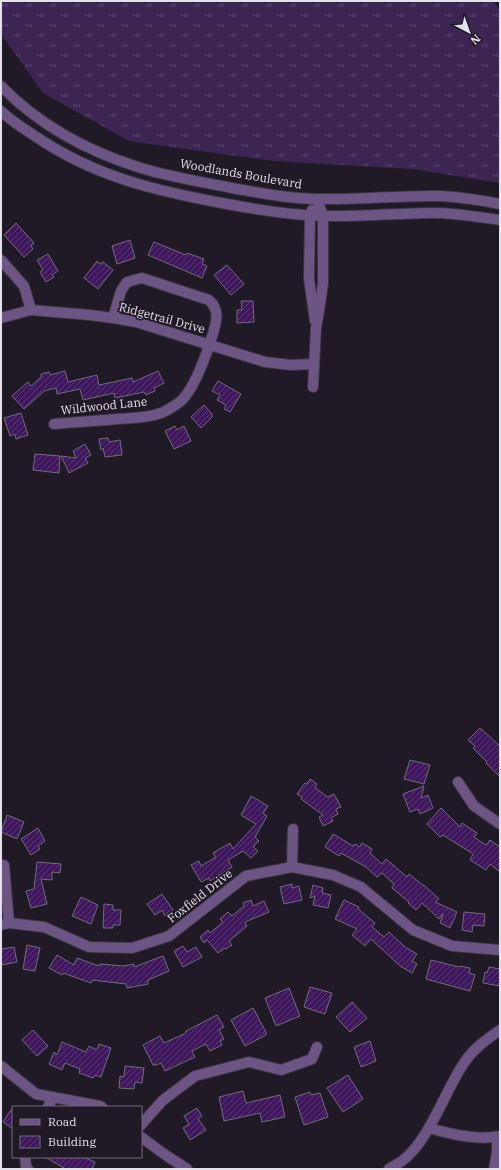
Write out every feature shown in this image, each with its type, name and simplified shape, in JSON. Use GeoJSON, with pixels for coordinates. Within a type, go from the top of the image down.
{"type":"FeatureCollection","features":[{"type":"Feature","properties":{"kind":"street","name":"Woodlands Boulevard"},"geometry":{"type":"LineString","coordinates":[[1,86],[39,118],[84,146],[141,168],[194,181],[275,196],[317,199],[439,196],[464,198],[500,204]]}},
{"type":"Feature","properties":{"kind":"street"},"geometry":{"type":"LineString","coordinates":[[1,111],[18,125],[55,149],[85,165],[132,183],[157,190],[277,213],[310,216],[434,213],[458,214],[500,220]]}},
{"type":"Feature","properties":{"kind":"street"},"geometry":{"type":"LineString","coordinates":[[316,328],[309,279],[310,216],[317,199]]}},
{"type":"Feature","properties":{"kind":"street"},"geometry":{"type":"LineString","coordinates":[[313,387],[316,328],[322,283],[323,216],[317,199]]}},
{"type":"Feature","properties":{"kind":"street"},"geometry":{"type":"LineString","coordinates":[[1,260],[24,286],[31,310]]}},
{"type":"Feature","properties":{"kind":"street","name":"Wildwood Lane"},"geometry":{"type":"LineString","coordinates":[[54,424],[140,417],[161,413],[181,400],[196,380],[209,344],[217,314],[216,308],[209,300],[142,278],[128,282],[121,291],[113,318]]}},
{"type":"Feature","properties":{"kind":"street","name":"Ridgetrail Drive"},"geometry":{"type":"LineString","coordinates":[[1,318],[31,310],[113,318],[136,322],[265,362],[291,365],[314,364]]}},
{"type":"Feature","properties":{"kind":"street"},"geometry":{"type":"LineString","coordinates":[[458,782],[474,806],[500,824]]}},
{"type":"Feature","properties":{"kind":"street"},"geometry":{"type":"LineString","coordinates":[[292,867],[293,829]]}},
{"type":"Feature","properties":{"kind":"street","name":"Foxfield Drive"},"geometry":{"type":"LineString","coordinates":[[4,865],[5,924],[44,927],[89,947],[132,948],[169,936],[246,876],[292,867],[333,875],[361,886],[413,930],[452,946],[500,950]]}},
{"type":"Feature","properties":{"kind":"street"},"geometry":{"type":"LineString","coordinates":[[389,1169],[403,1161],[416,1147],[429,1128],[443,1099],[464,1062],[484,1041],[500,1030]]}},
{"type":"Feature","properties":{"kind":"street"},"geometry":{"type":"LineString","coordinates":[[142,1124],[162,1101],[195,1076],[249,1062],[281,1070],[312,1060],[317,1047]]}},
{"type":"Feature","properties":{"kind":"street"},"geometry":{"type":"LineString","coordinates":[[1,1066],[36,1094],[100,1106]]}},
{"type":"Feature","properties":{"kind":"street"},"geometry":{"type":"LineString","coordinates":[[48,1106],[53,1097]]}},
{"type":"Feature","properties":{"kind":"street"},"geometry":{"type":"LineString","coordinates":[[429,1128],[471,1137],[498,1136],[494,1169]]}},
{"type":"Feature","properties":{"kind":"street"},"geometry":{"type":"LineString","coordinates":[[142,1138],[187,1169]]}},
{"type":"Feature","properties":{"kind":"street"},"geometry":{"type":"LineString","coordinates":[[25,1158],[26,1167],[28,1169]]}},
{"type":"Feature","properties":{"kind":"green space"},"geometry":{"type":"Polygon","coordinates":[[[1,1],[493,1],[500,10],[500,183],[412,169],[273,161],[129,141],[43,93],[1,34],[1,1]]]}},
{"type":"Feature","properties":{"kind":"building"},"geometry":{"type":"Polygon","coordinates":[[[16,223],[34,243],[31,246],[33,249],[24,257],[4,235],[16,223]]]}},
{"type":"Feature","properties":{"kind":"building"},"geometry":{"type":"Polygon","coordinates":[[[130,240],[135,258],[117,264],[112,246],[130,240]]]}},
{"type":"Feature","properties":{"kind":"building"},"geometry":{"type":"Polygon","coordinates":[[[154,242],[186,255],[187,253],[204,259],[202,264],[207,266],[202,278],[148,255],[154,242]]]}},
{"type":"Feature","properties":{"kind":"building"},"geometry":{"type":"Polygon","coordinates":[[[48,254],[58,271],[52,275],[54,277],[46,282],[40,272],[43,270],[37,260],[48,254]]]}},
{"type":"Feature","properties":{"kind":"building"},"geometry":{"type":"Polygon","coordinates":[[[97,261],[100,264],[103,262],[113,270],[98,289],[84,278],[97,261]]]}},
{"type":"Feature","properties":{"kind":"building"},"geometry":{"type":"Polygon","coordinates":[[[227,265],[244,284],[231,295],[214,275],[227,265]]]}},
{"type":"Feature","properties":{"kind":"building"},"geometry":{"type":"Polygon","coordinates":[[[241,301],[253,301],[254,322],[237,323],[237,310],[242,310],[241,301]]]}},
{"type":"Feature","properties":{"kind":"building"},"geometry":{"type":"Polygon","coordinates":[[[65,371],[68,382],[97,375],[99,385],[132,378],[133,382],[158,371],[164,383],[154,388],[155,391],[146,395],[144,392],[115,398],[114,393],[83,400],[80,389],[57,394],[56,388],[44,391],[24,409],[12,396],[28,382],[31,386],[41,377],[41,374],[49,372],[50,375],[65,371]]]}},
{"type":"Feature","properties":{"kind":"building"},"geometry":{"type":"Polygon","coordinates":[[[218,381],[241,394],[230,412],[224,409],[226,405],[217,400],[220,395],[212,391],[218,381]]]}},
{"type":"Feature","properties":{"kind":"building"},"geometry":{"type":"Polygon","coordinates":[[[204,405],[212,414],[212,417],[201,428],[191,417],[204,405]]]}},
{"type":"Feature","properties":{"kind":"building"},"geometry":{"type":"Polygon","coordinates":[[[21,413],[28,435],[16,439],[15,434],[10,436],[4,418],[21,413]]]}},
{"type":"Feature","properties":{"kind":"building"},"geometry":{"type":"Polygon","coordinates":[[[175,426],[177,430],[184,426],[191,441],[174,449],[165,431],[175,426]]]}},
{"type":"Feature","properties":{"kind":"building"},"geometry":{"type":"Polygon","coordinates":[[[108,438],[109,442],[120,440],[122,455],[105,457],[103,448],[101,450],[99,439],[108,438]]]}},
{"type":"Feature","properties":{"kind":"building"},"geometry":{"type":"Polygon","coordinates":[[[85,444],[91,455],[85,458],[88,463],[69,473],[61,456],[76,458],[73,451],[85,444]]]}},
{"type":"Feature","properties":{"kind":"building"},"geometry":{"type":"Polygon","coordinates":[[[35,454],[60,456],[59,473],[33,470],[35,454]]]}},
{"type":"Feature","properties":{"kind":"building"},"geometry":{"type":"Polygon","coordinates":[[[480,728],[500,746],[500,777],[473,748],[475,746],[468,740],[480,728]]]}},
{"type":"Feature","properties":{"kind":"building"},"geometry":{"type":"Polygon","coordinates":[[[410,760],[430,765],[424,784],[404,779],[410,760]]]}},
{"type":"Feature","properties":{"kind":"building"},"geometry":{"type":"Polygon","coordinates":[[[310,779],[317,784],[315,788],[328,797],[334,794],[341,807],[336,809],[338,814],[331,818],[333,821],[323,826],[319,817],[323,815],[301,799],[302,797],[297,794],[310,779]]]}},
{"type":"Feature","properties":{"kind":"building"},"geometry":{"type":"Polygon","coordinates":[[[424,786],[421,798],[428,795],[433,808],[420,814],[418,809],[410,812],[403,794],[424,786]]]}},
{"type":"Feature","properties":{"kind":"building"},"geometry":{"type":"Polygon","coordinates":[[[251,796],[268,806],[263,813],[267,816],[255,837],[259,841],[253,847],[258,851],[251,858],[243,851],[228,860],[232,867],[210,881],[209,878],[201,882],[191,865],[199,861],[201,866],[216,857],[213,853],[230,843],[233,849],[256,824],[241,815],[251,796]]]}},
{"type":"Feature","properties":{"kind":"building"},"geometry":{"type":"Polygon","coordinates":[[[441,808],[460,827],[462,823],[477,833],[474,837],[486,845],[490,840],[500,847],[500,872],[490,864],[486,870],[470,860],[473,854],[443,835],[440,837],[427,824],[441,808]]]}},
{"type":"Feature","properties":{"kind":"building"},"geometry":{"type":"Polygon","coordinates":[[[7,815],[24,822],[17,839],[1,832],[7,815]]]}},
{"type":"Feature","properties":{"kind":"building"},"geometry":{"type":"Polygon","coordinates":[[[38,828],[45,841],[38,846],[40,849],[31,855],[21,839],[38,828]]]}},
{"type":"Feature","properties":{"kind":"building"},"geometry":{"type":"Polygon","coordinates":[[[333,834],[353,846],[355,844],[360,847],[362,843],[372,849],[370,853],[382,864],[386,859],[407,877],[409,874],[425,886],[439,899],[435,902],[457,912],[450,928],[440,923],[443,914],[439,919],[422,903],[416,910],[392,888],[394,884],[382,873],[377,877],[366,867],[341,853],[339,856],[325,847],[333,834]]]}},
{"type":"Feature","properties":{"kind":"building"},"geometry":{"type":"Polygon","coordinates":[[[37,862],[61,864],[60,873],[52,872],[52,880],[41,879],[47,904],[31,908],[26,891],[34,889],[37,862]]]}},
{"type":"Feature","properties":{"kind":"building"},"geometry":{"type":"Polygon","coordinates":[[[292,884],[292,888],[299,886],[302,900],[284,904],[280,887],[292,884]]]}},
{"type":"Feature","properties":{"kind":"building"},"geometry":{"type":"Polygon","coordinates":[[[313,885],[323,888],[322,893],[331,895],[328,908],[313,905],[315,896],[310,898],[313,885]]]}},
{"type":"Feature","properties":{"kind":"building"},"geometry":{"type":"Polygon","coordinates":[[[162,894],[173,910],[165,916],[162,910],[155,915],[147,904],[162,894]]]}},
{"type":"Feature","properties":{"kind":"building"},"geometry":{"type":"Polygon","coordinates":[[[81,897],[98,905],[91,924],[72,916],[81,897]]]}},
{"type":"Feature","properties":{"kind":"building"},"geometry":{"type":"Polygon","coordinates":[[[251,900],[253,906],[264,901],[269,912],[245,922],[247,926],[229,941],[232,945],[218,953],[207,940],[204,943],[200,937],[208,930],[210,933],[223,922],[220,919],[228,912],[232,916],[244,906],[243,903],[251,900]]]}},
{"type":"Feature","properties":{"kind":"building"},"geometry":{"type":"Polygon","coordinates":[[[344,900],[359,907],[358,909],[375,923],[372,927],[384,937],[389,932],[405,947],[417,954],[412,961],[417,964],[412,973],[400,966],[371,939],[365,946],[352,935],[357,929],[335,919],[344,900]]]}},
{"type":"Feature","properties":{"kind":"building"},"geometry":{"type":"Polygon","coordinates":[[[104,904],[113,905],[113,910],[121,910],[120,925],[113,925],[113,928],[103,928],[104,904]]]}},
{"type":"Feature","properties":{"kind":"building"},"geometry":{"type":"Polygon","coordinates":[[[464,912],[485,914],[484,926],[473,925],[472,932],[462,930],[464,912]]]}},
{"type":"Feature","properties":{"kind":"building"},"geometry":{"type":"Polygon","coordinates":[[[27,945],[40,948],[35,971],[23,969],[27,945]]]}},
{"type":"Feature","properties":{"kind":"building"},"geometry":{"type":"Polygon","coordinates":[[[183,946],[187,952],[196,947],[202,957],[183,967],[174,951],[183,946]]]}},
{"type":"Feature","properties":{"kind":"building"},"geometry":{"type":"Polygon","coordinates":[[[14,947],[17,962],[1,965],[1,949],[14,947]]]}},
{"type":"Feature","properties":{"kind":"building"},"geometry":{"type":"Polygon","coordinates":[[[57,955],[74,965],[77,958],[99,966],[100,964],[123,966],[134,964],[134,967],[163,956],[169,971],[148,980],[148,984],[127,988],[126,984],[92,980],[91,983],[63,973],[62,975],[49,968],[57,955]]]}},
{"type":"Feature","properties":{"kind":"building"},"geometry":{"type":"Polygon","coordinates":[[[431,960],[459,967],[470,968],[469,973],[475,975],[470,991],[426,979],[431,960]]]}},
{"type":"Feature","properties":{"kind":"building"},"geometry":{"type":"Polygon","coordinates":[[[489,967],[500,969],[500,986],[483,983],[485,972],[487,973],[489,967]]]}},
{"type":"Feature","properties":{"kind":"building"},"geometry":{"type":"Polygon","coordinates":[[[310,987],[332,993],[325,1014],[304,1007],[310,987]]]}},
{"type":"Feature","properties":{"kind":"building"},"geometry":{"type":"Polygon","coordinates":[[[289,988],[300,1016],[276,1026],[265,998],[289,988]]]}},
{"type":"Feature","properties":{"kind":"building"},"geometry":{"type":"Polygon","coordinates":[[[352,1002],[367,1018],[350,1032],[336,1017],[352,1002]]]}},
{"type":"Feature","properties":{"kind":"building"},"geometry":{"type":"Polygon","coordinates":[[[253,1008],[266,1032],[266,1035],[245,1046],[231,1020],[253,1008]]]}},
{"type":"Feature","properties":{"kind":"building"},"geometry":{"type":"Polygon","coordinates":[[[217,1015],[224,1027],[219,1030],[224,1039],[220,1041],[222,1045],[210,1051],[206,1044],[192,1051],[195,1057],[165,1071],[161,1063],[153,1065],[143,1045],[160,1036],[164,1043],[186,1033],[186,1031],[217,1015]]]}},
{"type":"Feature","properties":{"kind":"building"},"geometry":{"type":"Polygon","coordinates":[[[33,1030],[48,1046],[37,1056],[22,1040],[33,1030]]]}},
{"type":"Feature","properties":{"kind":"building"},"geometry":{"type":"Polygon","coordinates":[[[370,1041],[376,1061],[361,1067],[354,1047],[370,1041]]]}},
{"type":"Feature","properties":{"kind":"building"},"geometry":{"type":"Polygon","coordinates":[[[62,1042],[86,1052],[89,1046],[97,1050],[99,1044],[111,1048],[101,1077],[95,1075],[93,1078],[79,1073],[80,1069],[65,1063],[62,1070],[49,1064],[54,1052],[57,1055],[62,1042]]]}},
{"type":"Feature","properties":{"kind":"building"},"geometry":{"type":"Polygon","coordinates":[[[125,1066],[144,1068],[142,1083],[135,1082],[134,1089],[119,1088],[120,1076],[124,1077],[125,1066]]]}},
{"type":"Feature","properties":{"kind":"building"},"geometry":{"type":"Polygon","coordinates":[[[348,1075],[363,1099],[343,1112],[327,1088],[348,1075]]]}},
{"type":"Feature","properties":{"kind":"building"},"geometry":{"type":"Polygon","coordinates":[[[243,1091],[246,1103],[280,1095],[285,1117],[262,1122],[260,1113],[224,1121],[219,1097],[243,1091]]]}},
{"type":"Feature","properties":{"kind":"building"},"geometry":{"type":"Polygon","coordinates":[[[310,1092],[311,1095],[320,1093],[328,1117],[304,1125],[295,1097],[310,1092]]]}},
{"type":"Feature","properties":{"kind":"building"},"geometry":{"type":"Polygon","coordinates":[[[12,1108],[12,1128],[3,1122],[12,1108]]]}},
{"type":"Feature","properties":{"kind":"building"},"geometry":{"type":"Polygon","coordinates":[[[197,1108],[202,1116],[198,1119],[206,1130],[190,1140],[183,1128],[189,1124],[184,1116],[197,1108]]]}},
{"type":"Feature","properties":{"kind":"building"},"geometry":{"type":"Polygon","coordinates":[[[47,1158],[85,1158],[95,1162],[92,1169],[66,1169],[47,1158]]]}}]}
